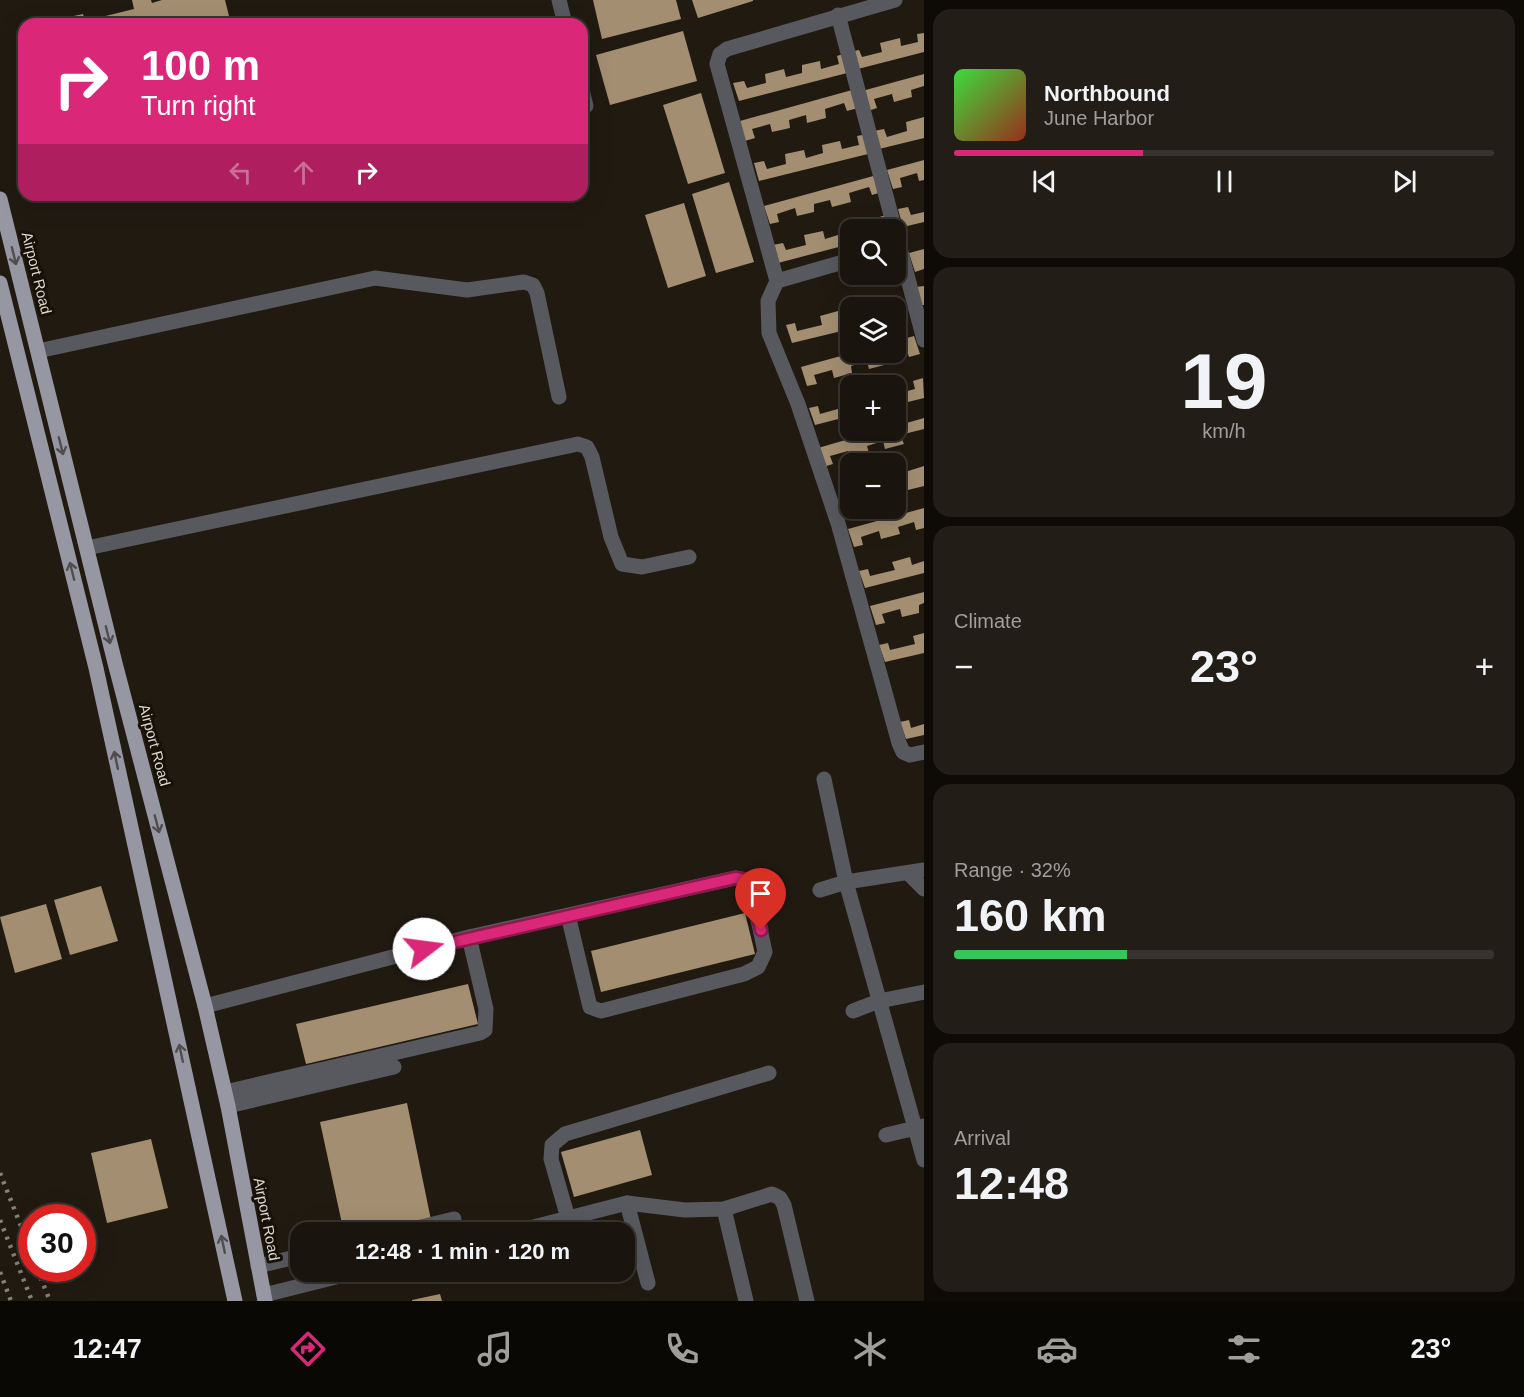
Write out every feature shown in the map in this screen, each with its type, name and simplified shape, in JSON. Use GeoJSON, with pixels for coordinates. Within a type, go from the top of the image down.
{"type":"FeatureCollection","features":[{"type":"Feature","properties":{"kind":"main road","name":"Airport Road"},"geometry":{"type":"LineString","coordinates":[[0,200],[205,1006],[227,1099],[264,1298]]}},
{"type":"Feature","properties":{"kind":"main road"},"geometry":{"type":"LineString","coordinates":[[0,283],[96,668],[235,1301]]}},
{"type":"Feature","properties":{"kind":"street"},"geometry":{"type":"LineString","coordinates":[[559,0],[564,18]]}},
{"type":"Feature","properties":{"kind":"street"},"geometry":{"type":"LineString","coordinates":[[895,0],[727,49],[720,54],[717,64],[777,280],[768,301],[769,333],[798,404],[838,523],[899,743],[903,752],[910,755],[924,752]]}},
{"type":"Feature","properties":{"kind":"street"},"geometry":{"type":"LineString","coordinates":[[838,15],[891,219]]}},
{"type":"Feature","properties":{"kind":"street"},"geometry":{"type":"LineString","coordinates":[[777,280],[840,263]]}},
{"type":"Feature","properties":{"kind":"street"},"geometry":{"type":"LineString","coordinates":[[906,275],[924,340]]}},
{"type":"Feature","properties":{"kind":"street"},"geometry":{"type":"LineString","coordinates":[[38,351],[375,278],[467,290],[524,282],[533,285],[537,293],[559,397]]}},
{"type":"Feature","properties":{"kind":"street"},"geometry":{"type":"LineString","coordinates":[[87,548],[578,444],[587,447],[592,457],[611,537],[622,564],[642,567],[689,557]]}},
{"type":"Feature","properties":{"kind":"street"},"geometry":{"type":"LineString","coordinates":[[824,779],[846,882],[879,1001],[920,1127],[924,1160]]}},
{"type":"Feature","properties":{"kind":"street"},"geometry":{"type":"LineString","coordinates":[[820,890],[846,882],[916,872],[924,889]]}},
{"type":"Feature","properties":{"kind":"street"},"geometry":{"type":"LineString","coordinates":[[205,1006],[469,937],[568,915],[735,878],[746,880],[751,886],[765,952],[758,967],[744,974],[602,1011],[596,1010],[590,1007],[568,915]]}},
{"type":"Feature","properties":{"kind":"street"},"geometry":{"type":"LineString","coordinates":[[227,1099],[485,1030],[486,1009],[469,937]]}},
{"type":"Feature","properties":{"kind":"street"},"geometry":{"type":"LineString","coordinates":[[853,1011],[879,1001],[924,992]]}},
{"type":"Feature","properties":{"kind":"street"},"geometry":{"type":"LineString","coordinates":[[227,1099],[394,1067]]}},
{"type":"Feature","properties":{"kind":"street"},"geometry":{"type":"LineString","coordinates":[[568,1218],[551,1159],[552,1145],[566,1134],[769,1073]]}},
{"type":"Feature","properties":{"kind":"street"},"geometry":{"type":"LineString","coordinates":[[886,1135],[920,1127]]}},
{"type":"Feature","properties":{"kind":"street"},"geometry":{"type":"LineString","coordinates":[[553,1222],[627,1203],[686,1210],[724,1209],[772,1194],[780,1197],[784,1205],[807,1301]]}},
{"type":"Feature","properties":{"kind":"street"},"geometry":{"type":"LineString","coordinates":[[627,1203],[648,1283]]}},
{"type":"Feature","properties":{"kind":"street"},"geometry":{"type":"LineString","coordinates":[[724,1209],[746,1301]]}},
{"type":"Feature","properties":{"kind":"street"},"geometry":{"type":"LineString","coordinates":[[442,1222],[454,1219]]}},
{"type":"Feature","properties":{"kind":"street"},"geometry":{"type":"LineString","coordinates":[[258,1266],[290,1258]]}},
{"type":"Feature","properties":{"kind":"street"},"geometry":{"type":"LineString","coordinates":[[264,1298],[321,1282]]}},
{"type":"Feature","properties":{"kind":"building"},"geometry":{"type":"Polygon","coordinates":[[[132,0],[151,0],[152,3],[162,0],[225,0],[230,18],[97,18],[134,9],[132,0]]]}},
{"type":"Feature","properties":{"kind":"building"},"geometry":{"type":"Polygon","coordinates":[[[593,0],[676,0],[681,19],[602,39],[593,0]]]}},
{"type":"Feature","properties":{"kind":"building"},"geometry":{"type":"Polygon","coordinates":[[[692,0],[753,0],[753,1],[698,18],[692,0]]]}},
{"type":"Feature","properties":{"kind":"building"},"geometry":{"type":"Polygon","coordinates":[[[83,14],[84,18],[64,18],[83,14]]]}},
{"type":"Feature","properties":{"kind":"building"},"geometry":{"type":"Polygon","coordinates":[[[683,31],[697,81],[610,105],[596,55],[683,31]]]}},
{"type":"Feature","properties":{"kind":"building"},"geometry":{"type":"Polygon","coordinates":[[[924,33],[924,52],[854,70],[849,52],[859,50],[862,57],[882,52],[880,43],[900,38],[901,46],[918,42],[917,34],[924,33]]]}},
{"type":"Feature","properties":{"kind":"building"},"geometry":{"type":"Polygon","coordinates":[[[846,53],[851,72],[739,101],[733,83],[744,81],[747,88],[766,83],[765,74],[784,69],[786,77],[802,73],[802,65],[820,61],[821,69],[839,64],[837,56],[846,53]]]}},
{"type":"Feature","properties":{"kind":"building"},"geometry":{"type":"Polygon","coordinates":[[[924,74],[924,86],[911,90],[912,97],[894,102],[892,94],[874,99],[877,108],[868,111],[862,91],[924,74]]]}},
{"type":"Feature","properties":{"kind":"building"},"geometry":{"type":"Polygon","coordinates":[[[852,90],[858,108],[847,111],[844,103],[825,109],[826,118],[807,123],[806,115],[789,120],[790,128],[772,132],[770,124],[752,129],[755,138],[745,141],[740,121],[852,90]]]}},
{"type":"Feature","properties":{"kind":"building"},"geometry":{"type":"Polygon","coordinates":[[[701,93],[725,173],[688,184],[663,105],[701,93]]]}},
{"type":"Feature","properties":{"kind":"building"},"geometry":{"type":"Polygon","coordinates":[[[924,117],[924,138],[879,149],[874,131],[884,129],[887,137],[907,131],[906,122],[924,117]]]}},
{"type":"Feature","properties":{"kind":"building"},"geometry":{"type":"Polygon","coordinates":[[[867,134],[872,153],[759,181],[754,163],[764,161],[767,169],[786,164],[785,154],[804,150],[806,158],[823,153],[822,145],[840,141],[842,149],[859,145],[857,136],[867,134]]]}},
{"type":"Feature","properties":{"kind":"building"},"geometry":{"type":"Polygon","coordinates":[[[924,160],[924,180],[919,181],[917,173],[900,178],[902,187],[893,189],[887,170],[924,160]]]}},
{"type":"Feature","properties":{"kind":"building"},"geometry":{"type":"Polygon","coordinates":[[[877,175],[882,192],[872,195],[869,187],[849,193],[851,202],[832,207],[830,200],[814,204],[814,212],[797,216],[795,208],[777,214],[779,222],[770,224],[764,206],[877,175]]]}},
{"type":"Feature","properties":{"kind":"building"},"geometry":{"type":"Polygon","coordinates":[[[729,182],[754,262],[716,273],[692,194],[729,182]]]}},
{"type":"Feature","properties":{"kind":"building"},"geometry":{"type":"Polygon","coordinates":[[[684,203],[706,276],[668,288],[645,215],[684,203]]]}},
{"type":"Feature","properties":{"kind":"building"},"geometry":{"type":"Polygon","coordinates":[[[908,207],[911,215],[924,212],[924,222],[906,226],[906,219],[901,219],[898,209],[908,207]]]}},
{"type":"Feature","properties":{"kind":"building"},"geometry":{"type":"Polygon","coordinates":[[[886,215],[887,219],[876,219],[886,215]]]}},
{"type":"Feature","properties":{"kind":"building"},"geometry":{"type":"Polygon","coordinates":[[[823,231],[825,239],[840,234],[840,247],[778,263],[773,245],[783,243],[786,250],[806,245],[804,235],[823,231]]]}},
{"type":"Feature","properties":{"kind":"building"},"geometry":{"type":"Polygon","coordinates":[[[924,249],[924,269],[915,272],[909,253],[924,249]]]}},
{"type":"Feature","properties":{"kind":"building"},"geometry":{"type":"Polygon","coordinates":[[[924,286],[924,305],[921,305],[916,287],[924,286]]]}},
{"type":"Feature","properties":{"kind":"building"},"geometry":{"type":"Polygon","coordinates":[[[838,311],[840,331],[792,343],[786,325],[795,323],[797,331],[822,325],[820,316],[838,311]]]}},
{"type":"Feature","properties":{"kind":"building"},"geometry":{"type":"Polygon","coordinates":[[[914,336],[920,354],[909,357],[906,338],[914,336]]]}},
{"type":"Feature","properties":{"kind":"building"},"geometry":{"type":"Polygon","coordinates":[[[840,356],[840,363],[861,363],[851,366],[852,373],[834,378],[832,370],[814,375],[817,384],[807,386],[801,367],[840,356]]]}},
{"type":"Feature","properties":{"kind":"building"},"geometry":{"type":"Polygon","coordinates":[[[868,363],[888,363],[888,364],[869,369],[868,363]]]}},
{"type":"Feature","properties":{"kind":"building"},"geometry":{"type":"Polygon","coordinates":[[[923,378],[924,398],[906,402],[906,391],[915,389],[913,381],[923,378]]]}},
{"type":"Feature","properties":{"kind":"building"},"geometry":{"type":"Polygon","coordinates":[[[818,406],[820,414],[840,408],[840,419],[815,425],[809,408],[818,406]]]}},
{"type":"Feature","properties":{"kind":"building"},"geometry":{"type":"Polygon","coordinates":[[[924,418],[924,429],[906,434],[906,423],[924,418]]]}},
{"type":"Feature","properties":{"kind":"building"},"geometry":{"type":"Polygon","coordinates":[[[842,441],[883,441],[867,446],[869,453],[849,453],[848,451],[830,456],[833,464],[823,467],[818,448],[842,441]]]}},
{"type":"Feature","properties":{"kind":"building"},"geometry":{"type":"Polygon","coordinates":[[[883,441],[903,441],[904,444],[885,449],[883,441]]]}},
{"type":"Feature","properties":{"kind":"building"},"geometry":{"type":"Polygon","coordinates":[[[924,466],[924,486],[906,490],[906,478],[908,478],[906,472],[924,466]]]}},
{"type":"Feature","properties":{"kind":"building"},"geometry":{"type":"Polygon","coordinates":[[[924,508],[924,528],[916,530],[914,522],[898,527],[900,534],[881,539],[879,531],[861,537],[863,545],[854,547],[848,529],[884,519],[906,519],[906,513],[924,508]]]}},
{"type":"Feature","properties":{"kind":"building"},"geometry":{"type":"Polygon","coordinates":[[[910,557],[912,565],[924,561],[924,573],[865,588],[859,571],[868,569],[870,576],[895,570],[892,562],[910,557]]]}},
{"type":"Feature","properties":{"kind":"building"},"geometry":{"type":"Polygon","coordinates":[[[924,592],[924,603],[919,605],[919,613],[902,617],[900,609],[882,614],[885,623],[876,625],[870,606],[924,592]]]}},
{"type":"Feature","properties":{"kind":"building"},"geometry":{"type":"Polygon","coordinates":[[[924,633],[924,653],[885,662],[879,645],[888,643],[890,650],[915,644],[913,636],[924,633]]]}},
{"type":"Feature","properties":{"kind":"building"},"geometry":{"type":"Polygon","coordinates":[[[909,720],[911,728],[924,724],[924,735],[906,739],[900,722],[909,720]]]}},
{"type":"Feature","properties":{"kind":"building"},"geometry":{"type":"Polygon","coordinates":[[[101,886],[118,941],[70,955],[54,900],[101,886]]]}},
{"type":"Feature","properties":{"kind":"building"},"geometry":{"type":"Polygon","coordinates":[[[46,904],[62,959],[15,973],[0,917],[46,904]]]}},
{"type":"Feature","properties":{"kind":"building"},"geometry":{"type":"Polygon","coordinates":[[[745,913],[755,954],[601,992],[591,951],[745,913]]]}},
{"type":"Feature","properties":{"kind":"building"},"geometry":{"type":"Polygon","coordinates":[[[468,984],[478,1024],[306,1064],[296,1024],[468,984]]]}},
{"type":"Feature","properties":{"kind":"building"},"geometry":{"type":"Polygon","coordinates":[[[407,1103],[431,1220],[342,1222],[320,1122],[407,1103]]]}},
{"type":"Feature","properties":{"kind":"building"},"geometry":{"type":"Polygon","coordinates":[[[640,1130],[652,1175],[574,1197],[561,1152],[640,1130]]]}},
{"type":"Feature","properties":{"kind":"building"},"geometry":{"type":"Polygon","coordinates":[[[151,1139],[168,1208],[107,1223],[91,1153],[151,1139]]]}},
{"type":"Feature","properties":{"kind":"building"},"geometry":{"type":"Polygon","coordinates":[[[440,1294],[442,1301],[412,1301],[412,1300],[440,1294]]]}},
{"type":"Feature","properties":{"kind":"railway"},"geometry":{"type":"LineString","coordinates":[[0,1173],[18,1219]]}},
{"type":"Feature","properties":{"kind":"railway"},"geometry":{"type":"LineString","coordinates":[[0,1220],[32,1301]]}},
{"type":"Feature","properties":{"kind":"railway"},"geometry":{"type":"LineString","coordinates":[[0,1272],[11,1301]]}},
{"type":"Feature","properties":{"kind":"railway"},"geometry":{"type":"LineString","coordinates":[[42,1282],[50,1301]]}},
{"type":"Feature","properties":{"kind":"route"},"geometry":{"type":"LineString","coordinates":[[424,949],[735,878],[746,880],[751,886],[761,930]]}}]}
